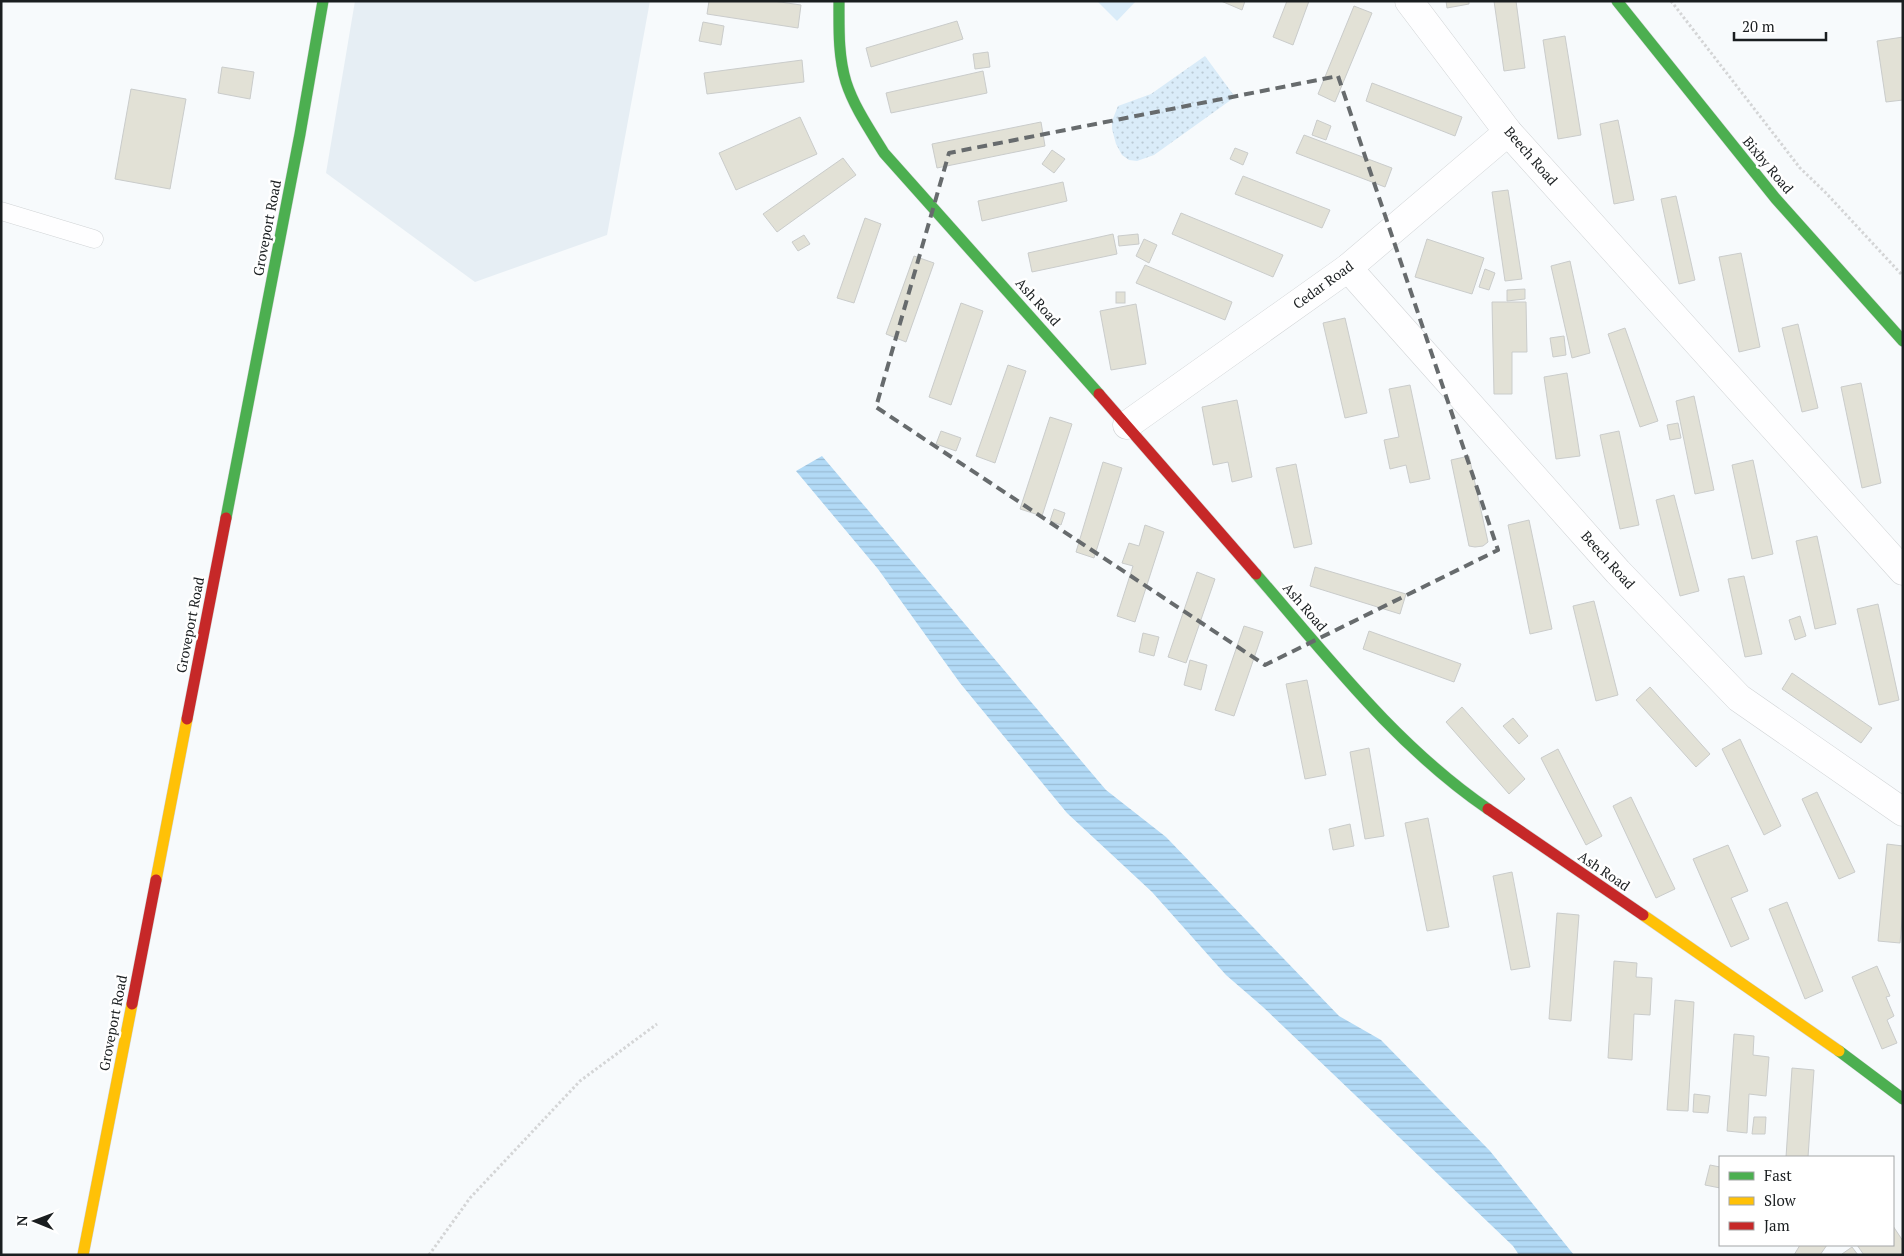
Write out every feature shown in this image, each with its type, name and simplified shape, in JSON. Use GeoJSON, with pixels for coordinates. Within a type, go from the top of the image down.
{"type":"FeatureCollection","features":[{"type":"Feature","properties":{"kind":"street","name":"Groveport Road"},"geometry":{"type":"LineString","coordinates":[[84,1255],[300,134],[323,1]]}},
{"type":"Feature","properties":{"kind":"street","name":"Ash Road"},"geometry":{"type":"LineString","coordinates":[[839,1],[839,42],[846,82],[862,119],[884,153],[1127,425],[1380,717],[1432,766],[1477,801],[1805,1026],[1903,1099]]}},
{"type":"Feature","properties":{"kind":"street","name":"Beech Road"},"geometry":{"type":"LineString","coordinates":[[1409,1],[1508,132],[1903,571]]}},
{"type":"Feature","properties":{"kind":"street","name":"Bixby Road"},"geometry":{"type":"LineString","coordinates":[[1617,1],[1776,199],[1903,340]]}},
{"type":"Feature","properties":{"kind":"street","name":"Cedar Road"},"geometry":{"type":"LineString","coordinates":[[1127,425],[1348,268],[1508,132]]}},
{"type":"Feature","properties":{"kind":"street","name":"Beech Road"},"geometry":{"type":"LineString","coordinates":[[1348,268],[1618,572],[1739,698],[1903,812]]}},
{"type":"Feature","properties":{"kind":"lane"},"geometry":{"type":"LineString","coordinates":[[1,212],[94,238]]}},
{"type":"Feature","properties":{"kind":"path"},"geometry":{"type":"LineString","coordinates":[[1671,1],[1800,168],[1826,193],[1903,276]]}},
{"type":"Feature","properties":{"kind":"path"},"geometry":{"type":"LineString","coordinates":[[429,1255],[470,1198],[580,1081],[657,1024]]}},
{"type":"Feature","properties":{"kind":"highlighted area"},"geometry":{"type":"Polygon","coordinates":[[[1338,76],[1498,550],[1265,665],[876,407],[949,153],[1338,76]]]}},
{"type":"Feature","properties":{"kind":"shaded area"},"geometry":{"type":"Polygon","coordinates":[[[355,1],[650,1],[607,235],[475,282],[326,173],[355,1]]]}},
{"type":"Feature","properties":{"kind":"shaded area"},"geometry":{"type":"Polygon","coordinates":[[[1097,1],[1136,1],[1117,21],[1097,1]]]}},
{"type":"Feature","properties":{"kind":"shaded area"},"geometry":{"type":"Polygon","coordinates":[[[1205,56],[1235,97],[1154,155],[1137,161],[1129,160],[1122,155],[1116,144],[1112,129],[1112,121],[1118,106],[1151,94],[1205,56]]]}},
{"type":"Feature","properties":{"kind":"water"},"geometry":{"type":"Polygon","coordinates":[[[822,456],[1106,790],[1166,837],[1339,1016],[1381,1040],[1490,1151],[1574,1255],[1519,1255],[1513,1246],[1263,1007],[1226,975],[1152,892],[1067,813],[960,683],[878,569],[796,471],[822,456]]]}},
{"type":"Feature","properties":{"kind":"building"},"geometry":{"type":"Polygon","coordinates":[[[709,1],[773,1],[801,5],[798,28],[707,14],[709,1]]]}},
{"type":"Feature","properties":{"kind":"building"},"geometry":{"type":"Polygon","coordinates":[[[1221,1],[1245,1],[1242,10],[1221,1]]]}},
{"type":"Feature","properties":{"kind":"building"},"geometry":{"type":"Polygon","coordinates":[[[1287,1],[1309,1],[1293,45],[1273,37],[1287,1]]]}},
{"type":"Feature","properties":{"kind":"building"},"geometry":{"type":"Polygon","coordinates":[[[1446,1],[1469,1],[1469,4],[1447,8],[1446,1]]]}},
{"type":"Feature","properties":{"kind":"building"},"geometry":{"type":"Polygon","coordinates":[[[1494,1],[1516,1],[1525,68],[1504,71],[1494,1]]]}},
{"type":"Feature","properties":{"kind":"building"},"geometry":{"type":"Polygon","coordinates":[[[1354,6],[1372,13],[1335,102],[1318,94],[1354,6]]]}},
{"type":"Feature","properties":{"kind":"building"},"geometry":{"type":"Polygon","coordinates":[[[957,21],[963,39],[871,67],[866,48],[957,21]]]}},
{"type":"Feature","properties":{"kind":"building"},"geometry":{"type":"Polygon","coordinates":[[[703,22],[724,26],[721,45],[699,41],[703,22]]]}},
{"type":"Feature","properties":{"kind":"building"},"geometry":{"type":"Polygon","coordinates":[[[1565,36],[1581,135],[1558,139],[1543,40],[1565,36]]]}},
{"type":"Feature","properties":{"kind":"building"},"geometry":{"type":"Polygon","coordinates":[[[1903,37],[1903,100],[1886,102],[1877,41],[1903,37]]]}},
{"type":"Feature","properties":{"kind":"building"},"geometry":{"type":"Polygon","coordinates":[[[988,52],[990,67],[975,69],[973,54],[988,52]]]}},
{"type":"Feature","properties":{"kind":"building"},"geometry":{"type":"Polygon","coordinates":[[[802,60],[804,82],[707,94],[704,73],[802,60]]]}},
{"type":"Feature","properties":{"kind":"building"},"geometry":{"type":"Polygon","coordinates":[[[222,67],[254,72],[250,99],[218,93],[222,67]]]}},
{"type":"Feature","properties":{"kind":"building"},"geometry":{"type":"Polygon","coordinates":[[[983,71],[987,93],[891,113],[886,93],[983,71]]]}},
{"type":"Feature","properties":{"kind":"building"},"geometry":{"type":"Polygon","coordinates":[[[1372,83],[1462,117],[1455,136],[1366,101],[1372,83]]]}},
{"type":"Feature","properties":{"kind":"building"},"geometry":{"type":"Polygon","coordinates":[[[131,89],[186,99],[170,189],[115,179],[131,89]]]}},
{"type":"Feature","properties":{"kind":"building"},"geometry":{"type":"Polygon","coordinates":[[[800,117],[817,154],[736,190],[719,153],[800,117]]]}},
{"type":"Feature","properties":{"kind":"building"},"geometry":{"type":"Polygon","coordinates":[[[1317,120],[1331,126],[1326,140],[1312,135],[1317,120]]]}},
{"type":"Feature","properties":{"kind":"building"},"geometry":{"type":"Polygon","coordinates":[[[1618,120],[1634,200],[1614,204],[1600,124],[1618,120]]]}},
{"type":"Feature","properties":{"kind":"building"},"geometry":{"type":"Polygon","coordinates":[[[1041,122],[1045,146],[937,168],[932,144],[1041,122]]]}},
{"type":"Feature","properties":{"kind":"building"},"geometry":{"type":"Polygon","coordinates":[[[1304,135],[1392,168],[1385,187],[1296,153],[1304,135]]]}},
{"type":"Feature","properties":{"kind":"building"},"geometry":{"type":"Polygon","coordinates":[[[1235,148],[1248,153],[1243,165],[1230,159],[1235,148]]]}},
{"type":"Feature","properties":{"kind":"building"},"geometry":{"type":"Polygon","coordinates":[[[1052,150],[1065,159],[1054,173],[1042,164],[1052,150]]]}},
{"type":"Feature","properties":{"kind":"building"},"geometry":{"type":"Polygon","coordinates":[[[843,158],[856,175],[777,232],[763,214],[843,158]]]}},
{"type":"Feature","properties":{"kind":"building"},"geometry":{"type":"Polygon","coordinates":[[[1243,176],[1330,210],[1322,228],[1235,194],[1243,176]]]}},
{"type":"Feature","properties":{"kind":"building"},"geometry":{"type":"Polygon","coordinates":[[[1063,182],[1067,201],[982,221],[978,201],[1063,182]]]}},
{"type":"Feature","properties":{"kind":"building"},"geometry":{"type":"Polygon","coordinates":[[[1508,190],[1522,279],[1505,281],[1492,192],[1508,190]]]}},
{"type":"Feature","properties":{"kind":"building"},"geometry":{"type":"Polygon","coordinates":[[[1676,196],[1695,280],[1679,284],[1661,199],[1676,196]]]}},
{"type":"Feature","properties":{"kind":"building"},"geometry":{"type":"Polygon","coordinates":[[[1181,213],[1283,255],[1273,277],[1172,234],[1181,213]]]}},
{"type":"Feature","properties":{"kind":"building"},"geometry":{"type":"Polygon","coordinates":[[[865,218],[881,224],[854,303],[837,298],[865,218]]]}},
{"type":"Feature","properties":{"kind":"building"},"geometry":{"type":"Polygon","coordinates":[[[1113,234],[1117,254],[1032,272],[1028,253],[1113,234]]]}},
{"type":"Feature","properties":{"kind":"building"},"geometry":{"type":"Polygon","coordinates":[[[1138,234],[1139,244],[1119,246],[1118,236],[1138,234]]]}},
{"type":"Feature","properties":{"kind":"building"},"geometry":{"type":"Polygon","coordinates":[[[804,235],[810,244],[798,251],[792,242],[804,235]]]}},
{"type":"Feature","properties":{"kind":"building"},"geometry":{"type":"Polygon","coordinates":[[[1144,239],[1157,245],[1149,263],[1136,256],[1144,239]]]}},
{"type":"Feature","properties":{"kind":"building"},"geometry":{"type":"Polygon","coordinates":[[[1427,239],[1484,258],[1472,294],[1415,277],[1427,239]]]}},
{"type":"Feature","properties":{"kind":"building"},"geometry":{"type":"Polygon","coordinates":[[[1741,253],[1760,347],[1739,352],[1719,257],[1741,253]]]}},
{"type":"Feature","properties":{"kind":"building"},"geometry":{"type":"Polygon","coordinates":[[[914,256],[934,263],[906,342],[886,334],[914,256]]]}},
{"type":"Feature","properties":{"kind":"building"},"geometry":{"type":"Polygon","coordinates":[[[1570,261],[1590,353],[1572,358],[1551,266],[1570,261]]]}},
{"type":"Feature","properties":{"kind":"building"},"geometry":{"type":"Polygon","coordinates":[[[1145,265],[1232,302],[1225,320],[1136,283],[1145,265]]]}},
{"type":"Feature","properties":{"kind":"building"},"geometry":{"type":"Polygon","coordinates":[[[1485,269],[1495,273],[1489,290],[1479,287],[1485,269]]]}},
{"type":"Feature","properties":{"kind":"building"},"geometry":{"type":"Polygon","coordinates":[[[1525,289],[1525,299],[1507,301],[1507,290],[1525,289]]]}},
{"type":"Feature","properties":{"kind":"building"},"geometry":{"type":"Polygon","coordinates":[[[1116,292],[1125,292],[1125,303],[1116,303],[1116,292]]]}},
{"type":"Feature","properties":{"kind":"building"},"geometry":{"type":"Polygon","coordinates":[[[1492,302],[1526,302],[1527,352],[1512,352],[1512,394],[1494,394],[1492,302]]]}},
{"type":"Feature","properties":{"kind":"building"},"geometry":{"type":"Polygon","coordinates":[[[961,303],[983,311],[951,405],[929,397],[961,303]]]}},
{"type":"Feature","properties":{"kind":"building"},"geometry":{"type":"Polygon","coordinates":[[[1136,304],[1146,364],[1111,370],[1100,311],[1136,304]]]}},
{"type":"Feature","properties":{"kind":"building"},"geometry":{"type":"Polygon","coordinates":[[[1345,318],[1367,413],[1345,418],[1323,323],[1345,318]]]}},
{"type":"Feature","properties":{"kind":"building"},"geometry":{"type":"Polygon","coordinates":[[[1798,324],[1818,408],[1802,412],[1782,328],[1798,324]]]}},
{"type":"Feature","properties":{"kind":"building"},"geometry":{"type":"Polygon","coordinates":[[[1625,328],[1658,421],[1640,427],[1608,334],[1625,328]]]}},
{"type":"Feature","properties":{"kind":"building"},"geometry":{"type":"Polygon","coordinates":[[[1564,336],[1566,355],[1553,357],[1550,338],[1564,336]]]}},
{"type":"Feature","properties":{"kind":"building"},"geometry":{"type":"Polygon","coordinates":[[[1008,365],[1026,371],[995,463],[976,456],[1008,365]]]}},
{"type":"Feature","properties":{"kind":"building"},"geometry":{"type":"Polygon","coordinates":[[[1567,373],[1580,456],[1556,459],[1544,377],[1567,373]]]}},
{"type":"Feature","properties":{"kind":"building"},"geometry":{"type":"Polygon","coordinates":[[[1861,383],[1881,483],[1862,488],[1841,387],[1861,383]]]}},
{"type":"Feature","properties":{"kind":"building"},"geometry":{"type":"Polygon","coordinates":[[[1410,385],[1430,479],[1410,483],[1406,465],[1390,469],[1384,440],[1399,437],[1389,389],[1410,385]]]}},
{"type":"Feature","properties":{"kind":"building"},"geometry":{"type":"Polygon","coordinates":[[[1694,396],[1714,490],[1695,494],[1676,401],[1694,396]]]}},
{"type":"Feature","properties":{"kind":"building"},"geometry":{"type":"Polygon","coordinates":[[[1237,400],[1252,477],[1232,482],[1228,462],[1213,465],[1202,407],[1237,400]]]}},
{"type":"Feature","properties":{"kind":"building"},"geometry":{"type":"Polygon","coordinates":[[[1050,417],[1072,424],[1042,516],[1020,509],[1050,417]]]}},
{"type":"Feature","properties":{"kind":"building"},"geometry":{"type":"Polygon","coordinates":[[[1678,423],[1681,438],[1670,440],[1667,425],[1678,423]]]}},
{"type":"Feature","properties":{"kind":"building"},"geometry":{"type":"Polygon","coordinates":[[[941,431],[961,438],[956,451],[936,444],[941,431]]]}},
{"type":"Feature","properties":{"kind":"building"},"geometry":{"type":"Polygon","coordinates":[[[1619,431],[1639,525],[1620,529],[1600,435],[1619,431]]]}},
{"type":"Feature","properties":{"kind":"building"},"geometry":{"type":"Polygon","coordinates":[[[1469,456],[1488,542],[1483,546],[1475,547],[1469,546],[1451,460],[1469,456]]]}},
{"type":"Feature","properties":{"kind":"building"},"geometry":{"type":"Polygon","coordinates":[[[1753,460],[1773,554],[1752,559],[1732,465],[1753,460]]]}},
{"type":"Feature","properties":{"kind":"building"},"geometry":{"type":"Polygon","coordinates":[[[1103,462],[1122,468],[1094,558],[1076,552],[1103,462]]]}},
{"type":"Feature","properties":{"kind":"building"},"geometry":{"type":"Polygon","coordinates":[[[1296,464],[1312,544],[1294,548],[1276,468],[1296,464]]]}},
{"type":"Feature","properties":{"kind":"building"},"geometry":{"type":"Polygon","coordinates":[[[1674,495],[1699,591],[1680,596],[1656,500],[1674,495]]]}},
{"type":"Feature","properties":{"kind":"building"},"geometry":{"type":"Polygon","coordinates":[[[1054,509],[1065,513],[1061,525],[1050,521],[1054,509]]]}},
{"type":"Feature","properties":{"kind":"building"},"geometry":{"type":"Polygon","coordinates":[[[1529,520],[1552,629],[1530,634],[1508,525],[1529,520]]]}},
{"type":"Feature","properties":{"kind":"building"},"geometry":{"type":"Polygon","coordinates":[[[1145,525],[1164,532],[1135,622],[1117,616],[1133,566],[1122,563],[1129,543],[1139,546],[1145,525]]]}},
{"type":"Feature","properties":{"kind":"building"},"geometry":{"type":"Polygon","coordinates":[[[1817,536],[1836,624],[1815,629],[1796,541],[1817,536]]]}},
{"type":"Feature","properties":{"kind":"building"},"geometry":{"type":"Polygon","coordinates":[[[1315,567],[1406,594],[1400,614],[1310,586],[1315,567]]]}},
{"type":"Feature","properties":{"kind":"building"},"geometry":{"type":"Polygon","coordinates":[[[1197,572],[1215,579],[1186,663],[1168,657],[1197,572]]]}},
{"type":"Feature","properties":{"kind":"building"},"geometry":{"type":"Polygon","coordinates":[[[1744,576],[1762,654],[1745,657],[1728,579],[1744,576]]]}},
{"type":"Feature","properties":{"kind":"building"},"geometry":{"type":"Polygon","coordinates":[[[1594,601],[1618,695],[1596,701],[1573,606],[1594,601]]]}},
{"type":"Feature","properties":{"kind":"building"},"geometry":{"type":"Polygon","coordinates":[[[1878,604],[1899,700],[1879,705],[1857,609],[1878,604]]]}},
{"type":"Feature","properties":{"kind":"building"},"geometry":{"type":"Polygon","coordinates":[[[1800,616],[1806,636],[1795,640],[1789,620],[1800,616]]]}},
{"type":"Feature","properties":{"kind":"building"},"geometry":{"type":"Polygon","coordinates":[[[1244,626],[1263,632],[1234,716],[1215,710],[1244,626]]]}},
{"type":"Feature","properties":{"kind":"building"},"geometry":{"type":"Polygon","coordinates":[[[1369,631],[1461,664],[1454,682],[1363,649],[1369,631]]]}},
{"type":"Feature","properties":{"kind":"building"},"geometry":{"type":"Polygon","coordinates":[[[1143,633],[1159,637],[1154,656],[1139,652],[1143,633]]]}},
{"type":"Feature","properties":{"kind":"building"},"geometry":{"type":"Polygon","coordinates":[[[1190,660],[1207,665],[1201,690],[1184,685],[1190,660]]]}},
{"type":"Feature","properties":{"kind":"building"},"geometry":{"type":"Polygon","coordinates":[[[1792,673],[1872,728],[1861,743],[1782,689],[1792,673]]]}},
{"type":"Feature","properties":{"kind":"building"},"geometry":{"type":"Polygon","coordinates":[[[1307,680],[1326,775],[1305,779],[1286,684],[1307,680]]]}},
{"type":"Feature","properties":{"kind":"building"},"geometry":{"type":"Polygon","coordinates":[[[1650,687],[1710,754],[1696,767],[1636,700],[1650,687]]]}},
{"type":"Feature","properties":{"kind":"building"},"geometry":{"type":"Polygon","coordinates":[[[1462,707],[1525,779],[1509,794],[1446,722],[1462,707]]]}},
{"type":"Feature","properties":{"kind":"building"},"geometry":{"type":"Polygon","coordinates":[[[1513,718],[1528,736],[1519,744],[1503,726],[1513,718]]]}},
{"type":"Feature","properties":{"kind":"building"},"geometry":{"type":"Polygon","coordinates":[[[1740,739],[1781,826],[1764,835],[1722,749],[1740,739]]]}},
{"type":"Feature","properties":{"kind":"building"},"geometry":{"type":"Polygon","coordinates":[[[1369,748],[1384,836],[1365,839],[1350,752],[1369,748]]]}},
{"type":"Feature","properties":{"kind":"building"},"geometry":{"type":"Polygon","coordinates":[[[1558,749],[1602,836],[1586,845],[1541,758],[1558,749]]]}},
{"type":"Feature","properties":{"kind":"building"},"geometry":{"type":"Polygon","coordinates":[[[1817,792],[1855,872],[1839,879],[1802,799],[1817,792]]]}},
{"type":"Feature","properties":{"kind":"building"},"geometry":{"type":"Polygon","coordinates":[[[1631,797],[1675,889],[1656,898],[1613,806],[1631,797]]]}},
{"type":"Feature","properties":{"kind":"building"},"geometry":{"type":"Polygon","coordinates":[[[1428,818],[1449,927],[1427,931],[1405,823],[1428,818]]]}},
{"type":"Feature","properties":{"kind":"building"},"geometry":{"type":"Polygon","coordinates":[[[1350,824],[1354,846],[1333,850],[1329,829],[1350,824]]]}},
{"type":"Feature","properties":{"kind":"building"},"geometry":{"type":"Polygon","coordinates":[[[1887,844],[1903,846],[1903,909],[1900,943],[1878,941],[1887,844]]]}},
{"type":"Feature","properties":{"kind":"building"},"geometry":{"type":"Polygon","coordinates":[[[1728,845],[1748,891],[1731,898],[1749,939],[1731,947],[1693,859],[1728,845]]]}},
{"type":"Feature","properties":{"kind":"building"},"geometry":{"type":"Polygon","coordinates":[[[1512,872],[1530,967],[1511,970],[1493,876],[1512,872]]]}},
{"type":"Feature","properties":{"kind":"building"},"geometry":{"type":"Polygon","coordinates":[[[1787,902],[1823,991],[1805,999],[1769,909],[1787,902]]]}},
{"type":"Feature","properties":{"kind":"building"},"geometry":{"type":"Polygon","coordinates":[[[1557,913],[1579,915],[1571,1021],[1549,1019],[1557,913]]]}},
{"type":"Feature","properties":{"kind":"building"},"geometry":{"type":"Polygon","coordinates":[[[1614,961],[1637,963],[1636,977],[1652,978],[1650,1015],[1634,1014],[1632,1060],[1608,1058],[1614,961]]]}},
{"type":"Feature","properties":{"kind":"building"},"geometry":{"type":"Polygon","coordinates":[[[1877,966],[1890,996],[1886,997],[1894,1016],[1887,1020],[1897,1043],[1882,1049],[1852,977],[1877,966]]]}},
{"type":"Feature","properties":{"kind":"building"},"geometry":{"type":"Polygon","coordinates":[[[1675,1000],[1694,1002],[1688,1111],[1667,1110],[1675,1000]]]}},
{"type":"Feature","properties":{"kind":"building"},"geometry":{"type":"Polygon","coordinates":[[[1734,1034],[1754,1036],[1753,1055],[1769,1057],[1766,1096],[1749,1094],[1747,1133],[1727,1131],[1734,1034]]]}},
{"type":"Feature","properties":{"kind":"building"},"geometry":{"type":"Polygon","coordinates":[[[1792,1068],[1814,1070],[1808,1156],[1786,1156],[1792,1068]]]}},
{"type":"Feature","properties":{"kind":"building"},"geometry":{"type":"Polygon","coordinates":[[[1694,1094],[1710,1096],[1708,1113],[1693,1112],[1694,1094]]]}},
{"type":"Feature","properties":{"kind":"building"},"geometry":{"type":"Polygon","coordinates":[[[1754,1117],[1766,1117],[1765,1134],[1752,1134],[1754,1117]]]}},
{"type":"Feature","properties":{"kind":"building"},"geometry":{"type":"Polygon","coordinates":[[[1710,1165],[1719,1167],[1719,1188],[1705,1185],[1710,1165]]]}},
{"type":"Feature","properties":{"kind":"building"},"geometry":{"type":"Polygon","coordinates":[[[1894,1228],[1903,1241],[1903,1255],[1864,1255],[1858,1246],[1894,1246],[1894,1228]]]}},
{"type":"Feature","properties":{"kind":"building"},"geometry":{"type":"Polygon","coordinates":[[[1799,1246],[1826,1246],[1820,1255],[1794,1255],[1799,1246]]]}},
{"type":"Feature","properties":{"kind":"building"},"geometry":{"type":"Polygon","coordinates":[[[1852,1247],[1858,1255],[1842,1255],[1842,1254],[1852,1247]]]}},
{"type":"Feature","properties":{"kind":"traffic: fast"},"geometry":{"type":"LineString","coordinates":[[226,518],[300,134],[323,1]]}},
{"type":"Feature","properties":{"kind":"traffic: fast"},"geometry":{"type":"LineString","coordinates":[[839,1],[840,52],[843,72],[849,91],[858,109],[884,153],[1099,394]]}},
{"type":"Feature","properties":{"kind":"traffic: fast"},"geometry":{"type":"LineString","coordinates":[[1617,1],[1776,199],[1903,341]]}},
{"type":"Feature","properties":{"kind":"traffic: fast"},"geometry":{"type":"LineString","coordinates":[[1256,574],[1364,699],[1393,729],[1455,784],[1488,809]]}},
{"type":"Feature","properties":{"kind":"traffic: fast"},"geometry":{"type":"LineString","coordinates":[[1839,1051],[1903,1099]]}},
{"type":"Feature","properties":{"kind":"traffic: slow"},"geometry":{"type":"LineString","coordinates":[[156,880],[187,719]]}},
{"type":"Feature","properties":{"kind":"traffic: slow"},"geometry":{"type":"LineString","coordinates":[[1643,915],[1839,1051]]}},
{"type":"Feature","properties":{"kind":"traffic: slow"},"geometry":{"type":"LineString","coordinates":[[83,1255],[132,1004]]}},
{"type":"Feature","properties":{"kind":"traffic: jam"},"geometry":{"type":"LineString","coordinates":[[1099,394],[1256,574]]}},
{"type":"Feature","properties":{"kind":"traffic: jam"},"geometry":{"type":"LineString","coordinates":[[187,719],[226,518]]}},
{"type":"Feature","properties":{"kind":"traffic: jam"},"geometry":{"type":"LineString","coordinates":[[1488,809],[1643,915]]}},
{"type":"Feature","properties":{"kind":"traffic: jam"},"geometry":{"type":"LineString","coordinates":[[132,1004],[156,880]]}}]}
